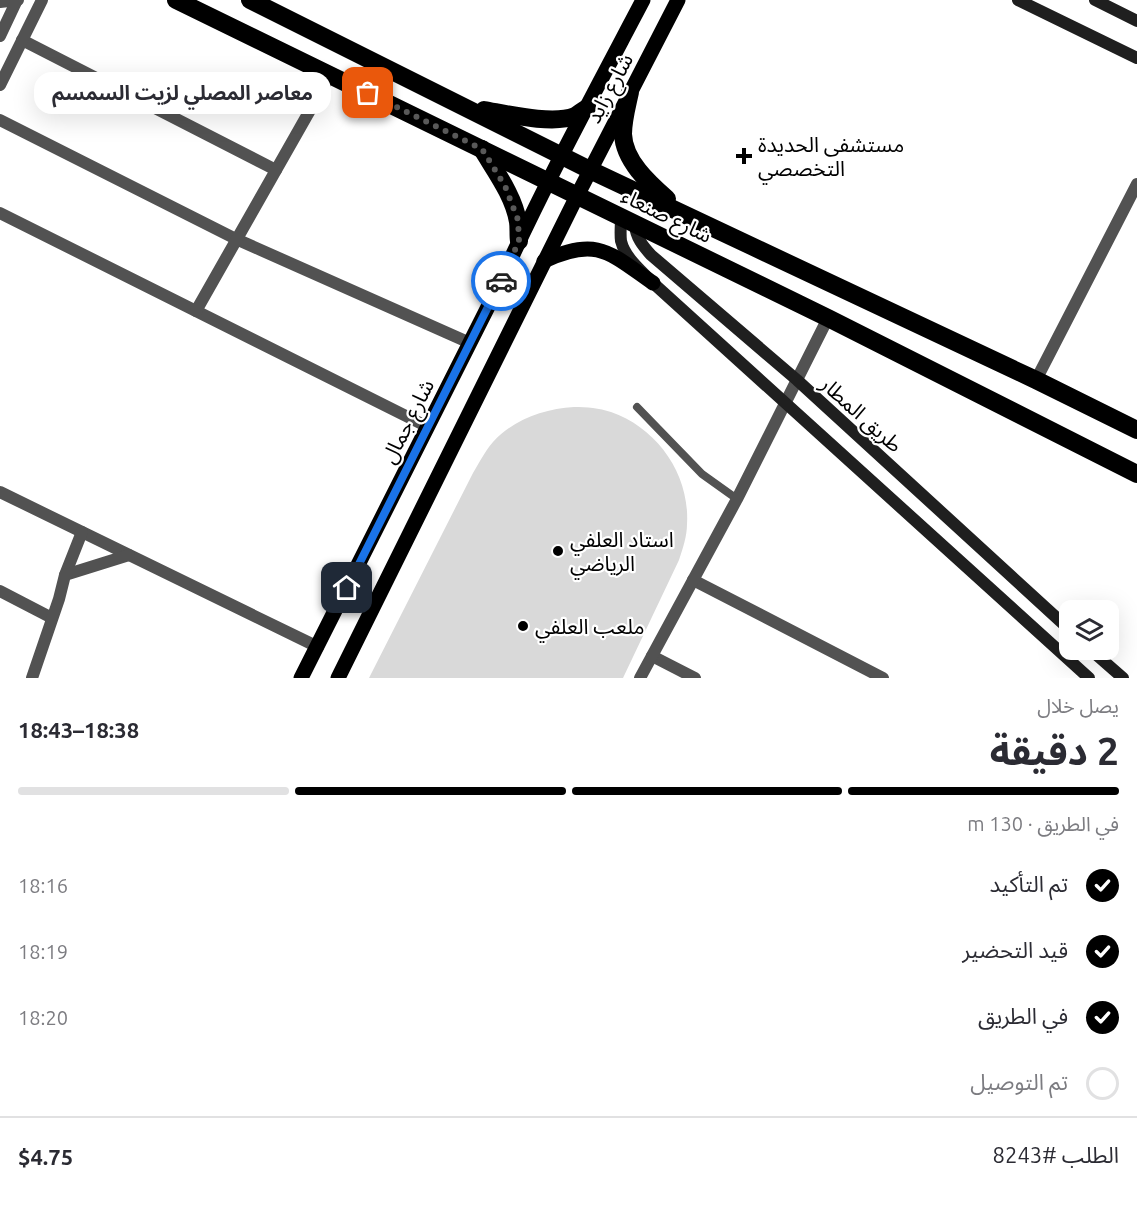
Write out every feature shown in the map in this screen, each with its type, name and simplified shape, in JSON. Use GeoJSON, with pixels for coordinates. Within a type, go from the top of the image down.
{"type":"FeatureCollection","features":[{"type":"Feature","properties":{"kind":"highway","name":"شارع صنعاء"},"geometry":{"type":"LineString","coordinates":[[176,0],[828,318],[1137,474]]}},
{"type":"Feature","properties":{"kind":"highway","name":"شارع صنعاء"},"geometry":{"type":"LineString","coordinates":[[259,2],[590,170],[1137,430]]}},
{"type":"Feature","properties":{"kind":"highway"},"geometry":{"type":"LineString","coordinates":[[630,92],[623,136],[629,157],[649,183],[684,214]]}},
{"type":"Feature","properties":{"kind":"highway"},"geometry":{"type":"LineString","coordinates":[[462,106],[529,118],[554,119],[574,116],[586,108]]}},
{"type":"Feature","properties":{"kind":"highway"},"geometry":{"type":"LineString","coordinates":[[482,149],[505,186],[518,220],[519,241]]}},
{"type":"Feature","properties":{"kind":"main road","name":"شارع زايد"},"geometry":{"type":"LineString","coordinates":[[549,181],[643,0]]}},
{"type":"Feature","properties":{"kind":"main road","name":"شارع زايد"},"geometry":{"type":"LineString","coordinates":[[577,196],[678,0]]}},
{"type":"Feature","properties":{"kind":"main road","name":"شارع جمال"},"geometry":{"type":"LineString","coordinates":[[302,678],[549,181]]}},
{"type":"Feature","properties":{"kind":"main road"},"geometry":{"type":"LineString","coordinates":[[338,678],[577,196]]}},
{"type":"Feature","properties":{"kind":"main road"},"geometry":{"type":"LineString","coordinates":[[544,261],[578,249],[598,249],[615,257],[653,283]]}},
{"type":"Feature","properties":{"kind":"street"},"geometry":{"type":"LineString","coordinates":[[0,2],[18,0]]}},
{"type":"Feature","properties":{"kind":"street"},"geometry":{"type":"LineString","coordinates":[[0,36],[18,0]]}},
{"type":"Feature","properties":{"kind":"street"},"geometry":{"type":"LineString","coordinates":[[0,85],[42,0]]}},
{"type":"Feature","properties":{"kind":"street"},"geometry":{"type":"LineString","coordinates":[[1018,0],[1137,58]]}},
{"type":"Feature","properties":{"kind":"street"},"geometry":{"type":"LineString","coordinates":[[1095,0],[1137,21]]}},
{"type":"Feature","properties":{"kind":"street"},"geometry":{"type":"LineString","coordinates":[[22,40],[276,170]]}},
{"type":"Feature","properties":{"kind":"street"},"geometry":{"type":"LineString","coordinates":[[196,311],[330,75]]}},
{"type":"Feature","properties":{"kind":"street"},"geometry":{"type":"LineString","coordinates":[[0,120],[236,239],[470,343]]}},
{"type":"Feature","properties":{"kind":"street"},"geometry":{"type":"LineString","coordinates":[[1036,380],[1137,184]]}},
{"type":"Feature","properties":{"kind":"street"},"geometry":{"type":"LineString","coordinates":[[0,213],[428,427]]}},
{"type":"Feature","properties":{"kind":"street"},"geometry":{"type":"LineString","coordinates":[[628,221],[621,242],[634,262],[653,283],[1089,678]]}},
{"type":"Feature","properties":{"kind":"street","name":"طريق المطار"},"geometry":{"type":"LineString","coordinates":[[628,221],[651,255],[796,380],[1059,620]]}},
{"type":"Feature","properties":{"kind":"street"},"geometry":{"type":"LineString","coordinates":[[640,678],[737,499],[828,318]]}},
{"type":"Feature","properties":{"kind":"street"},"geometry":{"type":"LineString","coordinates":[[0,492],[318,647]]}},
{"type":"Feature","properties":{"kind":"street"},"geometry":{"type":"LineString","coordinates":[[32,678],[65,575],[82,532]]}},
{"type":"Feature","properties":{"kind":"street"},"geometry":{"type":"LineString","coordinates":[[65,575],[129,555]]}},
{"type":"Feature","properties":{"kind":"street"},"geometry":{"type":"LineString","coordinates":[[693,580],[883,678]]}},
{"type":"Feature","properties":{"kind":"street"},"geometry":{"type":"LineString","coordinates":[[0,591],[52,618]]}},
{"type":"Feature","properties":{"kind":"street"},"geometry":{"type":"LineString","coordinates":[[652,656],[695,678]]}},
{"type":"Feature","properties":{"kind":"street"},"geometry":{"type":"LineString","coordinates":[[1102,660],[1123,678]]}},
{"type":"Feature","properties":{"kind":"lane"},"geometry":{"type":"LineString","coordinates":[[637,407],[702,474],[737,499]]}},
{"type":"Feature","properties":{"kind":"shaded area","name":"استاد العلفي الرياضي"},"geometry":{"type":"Polygon","coordinates":[[[574,407],[611,412],[643,429],[667,455],[683,488],[687,524],[679,560],[623,678],[369,678],[473,473],[490,446],[501,434],[520,421],[552,410],[574,407]]]}},
{"type":"Feature","properties":{"kind":"way so far"},"geometry":{"type":"LineString","coordinates":[[368,93],[482,149],[505,186],[518,220],[519,241],[501,281]]}},
{"type":"Feature","properties":{"kind":"place","name":"معاصر المصلي لزيت السمسم"},"geometry":{"type":"Point","coordinates":[368,93]}},
{"type":"Feature","properties":{"kind":"place","name":"مستشفى الحديدة التخصصي"},"geometry":{"type":"Point","coordinates":[744,156]}},
{"type":"Feature","properties":{"kind":"place","name":"استاد العلفي الرياضي"},"geometry":{"type":"Point","coordinates":[558,551]}},
{"type":"Feature","properties":{"kind":"place","name":"ملعب العلفي"},"geometry":{"type":"Point","coordinates":[523,626]}},
{"type":"Feature","properties":{"kind":"route"},"geometry":{"type":"LineString","coordinates":[[347,588],[501,281]]}}]}
